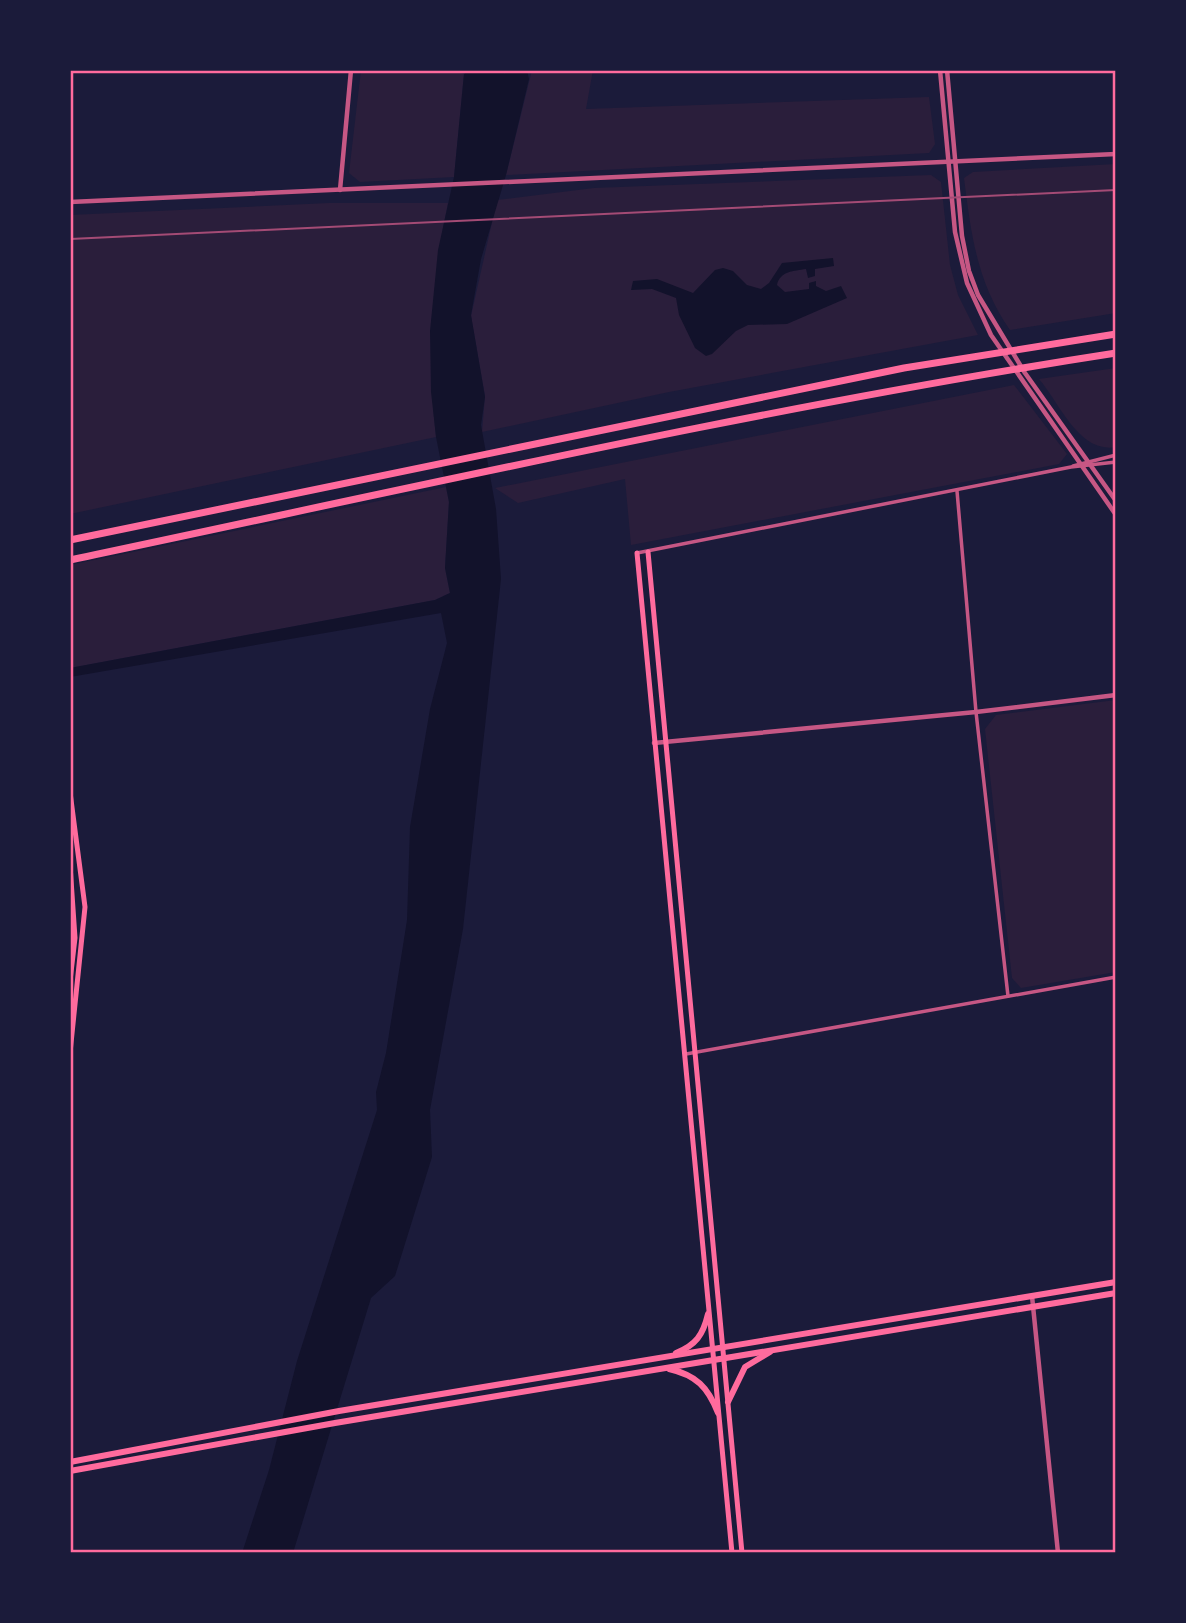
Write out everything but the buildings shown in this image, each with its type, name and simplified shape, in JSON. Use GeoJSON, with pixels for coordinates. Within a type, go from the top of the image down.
{"type":"FeatureCollection","features":[{"type":"Feature","properties":{"kind":"highway"},"geometry":{"type":"LineString","coordinates":[[70,540],[496,449],[904,368],[1116,334]]}},
{"type":"Feature","properties":{"kind":"highway"},"geometry":{"type":"LineString","coordinates":[[70,560],[695,429],[1116,353]]}},
{"type":"Feature","properties":{"kind":"main road"},"geometry":{"type":"LineString","coordinates":[[648,552],[742,1553]]}},
{"type":"Feature","properties":{"kind":"main road"},"geometry":{"type":"LineString","coordinates":[[637,553],[732,1553]]}},
{"type":"Feature","properties":{"kind":"main road"},"geometry":{"type":"LineString","coordinates":[[70,792],[85,907],[70,1053]]}},
{"type":"Feature","properties":{"kind":"main road"},"geometry":{"type":"LineString","coordinates":[[70,865],[75,937],[70,981]]}},
{"type":"Feature","properties":{"kind":"main road"},"geometry":{"type":"LineString","coordinates":[[70,1460],[339,1411],[1116,1282]]}},
{"type":"Feature","properties":{"kind":"main road"},"geometry":{"type":"LineString","coordinates":[[70,1471],[335,1423],[1116,1293]]}},
{"type":"Feature","properties":{"kind":"main road"},"geometry":{"type":"LineString","coordinates":[[667,1357],[696,1342],[704,1333],[708,1314]]}},
{"type":"Feature","properties":{"kind":"main road"},"geometry":{"type":"LineString","coordinates":[[728,1402],[745,1367],[778,1349]]}},
{"type":"Feature","properties":{"kind":"main road"},"geometry":{"type":"LineString","coordinates":[[664,1368],[685,1373],[704,1384],[718,1413]]}},
{"type":"Feature","properties":{"kind":"street"},"geometry":{"type":"LineString","coordinates":[[340,190],[351,70]]}},
{"type":"Feature","properties":{"kind":"street"},"geometry":{"type":"LineString","coordinates":[[940,70],[955,232],[967,283],[980,315],[1116,516]]}},
{"type":"Feature","properties":{"kind":"street"},"geometry":{"type":"LineString","coordinates":[[947,70],[950,162],[969,271],[978,295],[996,330],[1116,501]]}},
{"type":"Feature","properties":{"kind":"street"},"geometry":{"type":"LineString","coordinates":[[70,202],[1116,154]]}},
{"type":"Feature","properties":{"kind":"street"},"geometry":{"type":"LineString","coordinates":[[1081,465],[1087,460],[1116,455]]}},
{"type":"Feature","properties":{"kind":"street"},"geometry":{"type":"LineString","coordinates":[[637,553],[1081,465],[1116,462]]}},
{"type":"Feature","properties":{"kind":"street"},"geometry":{"type":"LineString","coordinates":[[957,491],[976,712],[1008,996]]}},
{"type":"Feature","properties":{"kind":"street"},"geometry":{"type":"LineString","coordinates":[[654,743],[976,712],[1116,695]]}},
{"type":"Feature","properties":{"kind":"street"},"geometry":{"type":"LineString","coordinates":[[684,1054],[1116,978]]}},
{"type":"Feature","properties":{"kind":"street"},"geometry":{"type":"LineString","coordinates":[[70,1004],[77,1004]]}},
{"type":"Feature","properties":{"kind":"street"},"geometry":{"type":"LineString","coordinates":[[1032,1296],[1058,1553]]}},
{"type":"Feature","properties":{"kind":"shaded area"},"geometry":{"type":"Polygon","coordinates":[[[361,70],[452,70],[464,74],[454,177],[360,182],[349,173],[361,70]]]}},
{"type":"Feature","properties":{"kind":"shaded area"},"geometry":{"type":"Polygon","coordinates":[[[470,70],[502,70],[505,74],[506,70],[527,70],[529,79],[506,175],[481,259],[471,315],[485,397],[481,425],[496,509],[501,579],[463,929],[430,1110],[432,1157],[395,1276],[371,1298],[293,1553],[242,1553],[269,1470],[297,1361],[377,1110],[376,1092],[386,1053],[407,920],[410,827],[430,709],[447,643],[441,613],[70,677],[70,668],[435,600],[450,593],[445,568],[449,502],[436,437],[431,392],[430,331],[438,250],[454,177],[464,74],[470,70]]]}},
{"type":"Feature","properties":{"kind":"shaded area"},"geometry":{"type":"Polygon","coordinates":[[[532,70],[593,70],[586,109],[929,97],[935,144],[929,153],[506,175],[532,70]]]}},
{"type":"Feature","properties":{"kind":"shaded area"},"geometry":{"type":"Polygon","coordinates":[[[1116,164],[1116,313],[1010,330],[990,294],[977,257],[964,178],[973,172],[1116,164]]]}},
{"type":"Feature","properties":{"kind":"shaded area"},"geometry":{"type":"Polygon","coordinates":[[[931,175],[941,182],[950,265],[958,295],[978,335],[669,392],[482,432],[485,396],[471,316],[497,200],[594,188],[931,175]]]}},
{"type":"Feature","properties":{"kind":"shaded area"},"geometry":{"type":"Polygon","coordinates":[[[329,203],[448,203],[438,260],[433,319],[432,378],[436,437],[70,514],[70,215],[329,203]]]}},
{"type":"Feature","properties":{"kind":"shaded area"},"geometry":{"type":"Polygon","coordinates":[[[833,258],[834,266],[815,269],[815,276],[808,278],[806,269],[792,271],[784,274],[777,285],[785,292],[809,289],[809,283],[816,281],[816,286],[826,291],[841,286],[847,298],[787,324],[748,325],[736,331],[712,354],[706,356],[695,348],[679,315],[676,298],[652,289],[631,290],[633,281],[657,279],[693,293],[715,270],[723,268],[733,271],[747,285],[761,289],[769,283],[782,263],[833,258]]]}},
{"type":"Feature","properties":{"kind":"shaded area"},"geometry":{"type":"Polygon","coordinates":[[[1116,368],[1116,447],[1103,447],[1091,443],[1081,435],[1039,379],[1116,368]]]}},
{"type":"Feature","properties":{"kind":"shaded area"},"geometry":{"type":"Polygon","coordinates":[[[1014,385],[1067,454],[1059,464],[631,545],[625,479],[518,503],[495,488],[1014,385]]]}},
{"type":"Feature","properties":{"kind":"shaded area"},"geometry":{"type":"Polygon","coordinates":[[[446,487],[449,502],[445,568],[450,593],[435,600],[70,668],[70,565],[446,487]]]}},
{"type":"Feature","properties":{"kind":"shaded area"},"geometry":{"type":"Polygon","coordinates":[[[1116,700],[1116,972],[1021,988],[1012,978],[985,729],[996,715],[1116,700]]]}},
{"type":"Feature","properties":{"kind":"railway"},"geometry":{"type":"LineString","coordinates":[[70,239],[1116,190]]}}]}
